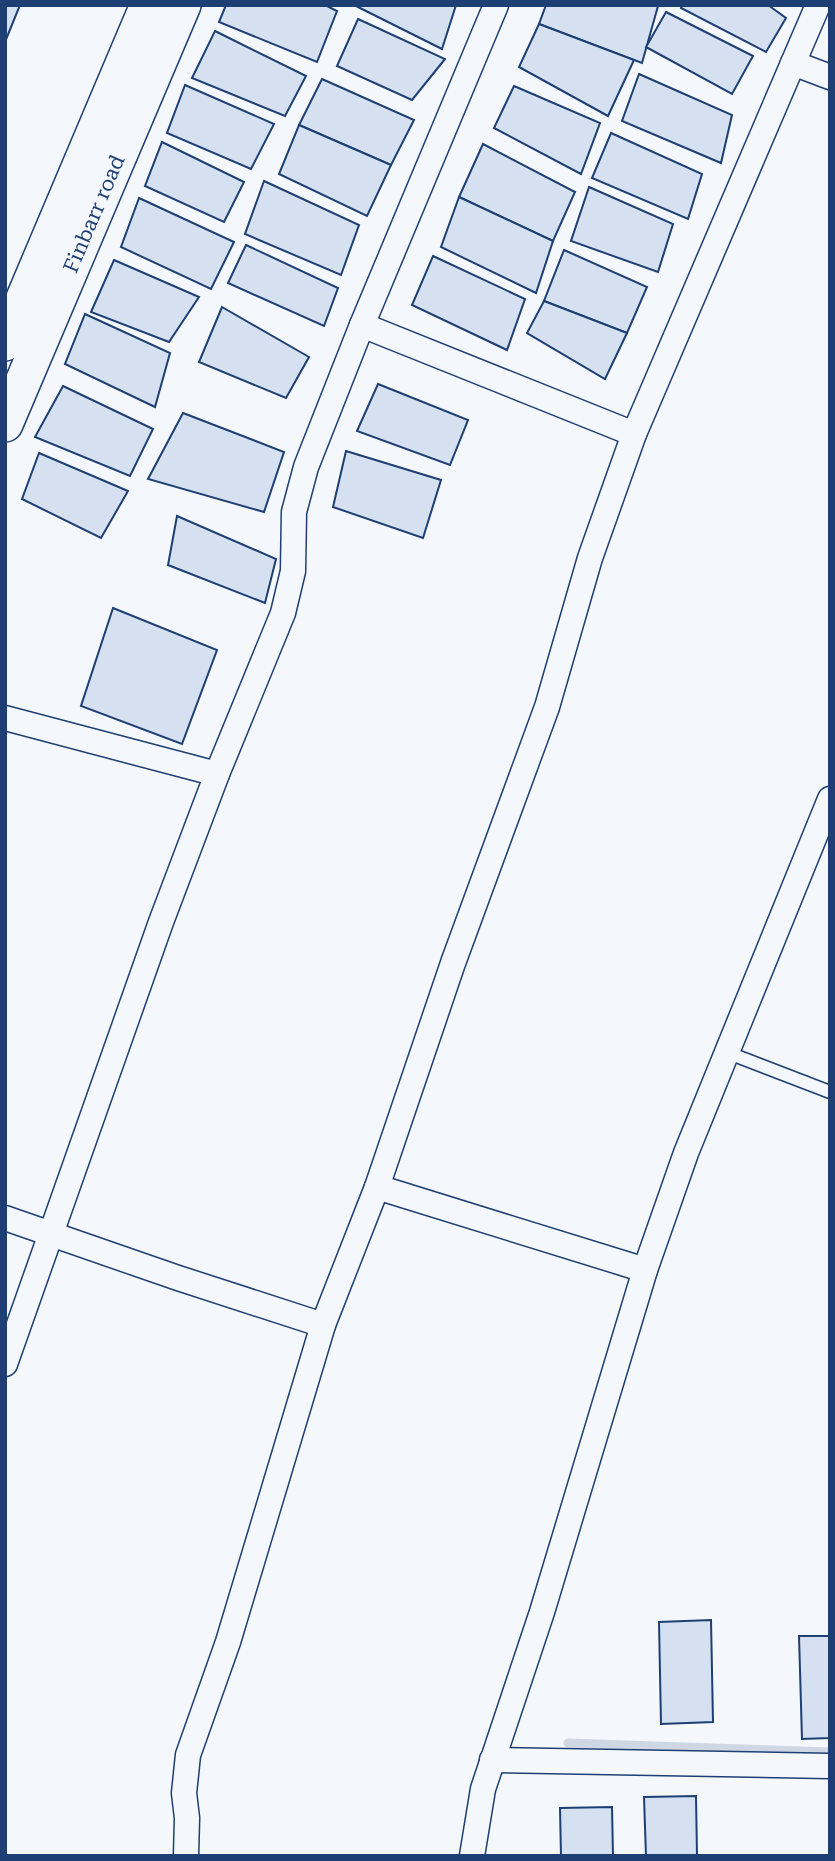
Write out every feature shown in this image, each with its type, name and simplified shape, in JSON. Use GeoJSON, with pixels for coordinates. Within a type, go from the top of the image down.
{"type":"FeatureCollection","features":[{"type":"Feature","properties":{"kind":"main road","name":"Finbarr road"},"geometry":{"type":"LineString","coordinates":[[5,343],[148,5]]}},
{"type":"Feature","properties":{"kind":"main road","name":"Finbarr road"},"geometry":{"type":"LineString","coordinates":[[5,424],[183,5]]}},
{"type":"Feature","properties":{"kind":"street"},"geometry":{"type":"LineString","coordinates":[[5,1364],[161,922],[217,774],[283,613],[293,571],[294,512],[306,467],[362,325],[496,5]]}},
{"type":"Feature","properties":{"kind":"street"},"geometry":{"type":"LineString","coordinates":[[186,1856],[187,1818],[184,1793],[188,1755],[228,1643],[323,1325],[377,1188],[453,963],[547,707],[590,558],[634,434],[818,5]]}},
{"type":"Feature","properties":{"kind":"street"},"geometry":{"type":"LineString","coordinates":[[793,63],[830,77]]}},
{"type":"Feature","properties":{"kind":"street"},"geometry":{"type":"LineString","coordinates":[[362,325],[634,434]]}},
{"type":"Feature","properties":{"kind":"street"},"geometry":{"type":"LineString","coordinates":[[5,718],[217,774]]}},
{"type":"Feature","properties":{"kind":"street"},"geometry":{"type":"LineString","coordinates":[[472,1856],[483,1789],[542,1612],[645,1269],[686,1153],[830,799]]}},
{"type":"Feature","properties":{"kind":"street"},"geometry":{"type":"LineString","coordinates":[[377,1188],[645,1269]]}},
{"type":"Feature","properties":{"kind":"street"},"geometry":{"type":"LineString","coordinates":[[5,1218],[323,1325]]}},
{"type":"Feature","properties":{"kind":"street"},"geometry":{"type":"LineString","coordinates":[[492,1760],[830,1766]]}},
{"type":"Feature","properties":{"kind":"lane"},"geometry":{"type":"LineString","coordinates":[[726,1052],[830,1092]]}},
{"type":"Feature","properties":{"kind":"building"},"geometry":{"type":"Polygon","coordinates":[[[5,5],[20,5],[5,42],[5,5]]]}},
{"type":"Feature","properties":{"kind":"building"},"geometry":{"type":"Polygon","coordinates":[[[226,5],[325,5],[337,11],[317,62],[219,22],[226,5]]]}},
{"type":"Feature","properties":{"kind":"building"},"geometry":{"type":"Polygon","coordinates":[[[354,5],[456,5],[442,49],[354,5]]]}},
{"type":"Feature","properties":{"kind":"building"},"geometry":{"type":"Polygon","coordinates":[[[546,5],[657,5],[642,63],[539,24],[546,5]]]}},
{"type":"Feature","properties":{"kind":"building"},"geometry":{"type":"Polygon","coordinates":[[[682,5],[768,5],[786,18],[766,52],[681,8],[682,5]]]}},
{"type":"Feature","properties":{"kind":"building"},"geometry":{"type":"Polygon","coordinates":[[[666,12],[753,56],[732,94],[646,47],[666,12]]]}},
{"type":"Feature","properties":{"kind":"building"},"geometry":{"type":"Polygon","coordinates":[[[358,19],[445,59],[412,100],[337,66],[358,19]]]}},
{"type":"Feature","properties":{"kind":"building"},"geometry":{"type":"Polygon","coordinates":[[[539,24],[634,60],[608,116],[519,67],[539,24]]]}},
{"type":"Feature","properties":{"kind":"building"},"geometry":{"type":"Polygon","coordinates":[[[215,31],[306,76],[285,116],[192,78],[215,31]]]}},
{"type":"Feature","properties":{"kind":"building"},"geometry":{"type":"Polygon","coordinates":[[[639,74],[732,115],[721,163],[622,121],[639,74]]]}},
{"type":"Feature","properties":{"kind":"building"},"geometry":{"type":"Polygon","coordinates":[[[322,79],[414,120],[391,165],[299,125],[322,79]]]}},
{"type":"Feature","properties":{"kind":"building"},"geometry":{"type":"Polygon","coordinates":[[[185,85],[274,124],[251,169],[167,133],[185,85]]]}},
{"type":"Feature","properties":{"kind":"building"},"geometry":{"type":"Polygon","coordinates":[[[514,86],[600,123],[581,174],[494,128],[514,86]]]}},
{"type":"Feature","properties":{"kind":"building"},"geometry":{"type":"Polygon","coordinates":[[[299,125],[391,165],[367,216],[279,174],[299,125]]]}},
{"type":"Feature","properties":{"kind":"building"},"geometry":{"type":"Polygon","coordinates":[[[611,133],[702,174],[688,219],[592,178],[611,133]]]}},
{"type":"Feature","properties":{"kind":"building"},"geometry":{"type":"Polygon","coordinates":[[[162,142],[244,182],[224,222],[145,186],[162,142]]]}},
{"type":"Feature","properties":{"kind":"building"},"geometry":{"type":"Polygon","coordinates":[[[483,144],[575,192],[553,241],[459,197],[483,144]]]}},
{"type":"Feature","properties":{"kind":"building"},"geometry":{"type":"Polygon","coordinates":[[[264,181],[359,225],[341,275],[245,234],[264,181]]]}},
{"type":"Feature","properties":{"kind":"building"},"geometry":{"type":"Polygon","coordinates":[[[589,187],[673,224],[658,272],[571,241],[589,187]]]}},
{"type":"Feature","properties":{"kind":"building"},"geometry":{"type":"Polygon","coordinates":[[[459,197],[553,241],[536,293],[441,247],[459,197]]]}},
{"type":"Feature","properties":{"kind":"building"},"geometry":{"type":"Polygon","coordinates":[[[139,198],[234,242],[211,289],[121,247],[139,198]]]}},
{"type":"Feature","properties":{"kind":"building"},"geometry":{"type":"Polygon","coordinates":[[[246,245],[338,288],[324,326],[228,283],[246,245]]]}},
{"type":"Feature","properties":{"kind":"building"},"geometry":{"type":"Polygon","coordinates":[[[564,250],[647,287],[627,333],[544,301],[564,250]]]}},
{"type":"Feature","properties":{"kind":"building"},"geometry":{"type":"Polygon","coordinates":[[[433,256],[525,299],[507,350],[412,305],[433,256]]]}},
{"type":"Feature","properties":{"kind":"building"},"geometry":{"type":"Polygon","coordinates":[[[114,260],[199,297],[169,342],[91,312],[114,260]]]}},
{"type":"Feature","properties":{"kind":"building"},"geometry":{"type":"Polygon","coordinates":[[[544,301],[627,333],[605,379],[527,333],[544,301]]]}},
{"type":"Feature","properties":{"kind":"building"},"geometry":{"type":"Polygon","coordinates":[[[222,307],[309,357],[286,398],[199,362],[222,307]]]}},
{"type":"Feature","properties":{"kind":"building"},"geometry":{"type":"Polygon","coordinates":[[[85,314],[170,353],[155,407],[65,364],[85,314]]]}},
{"type":"Feature","properties":{"kind":"building"},"geometry":{"type":"Polygon","coordinates":[[[378,384],[468,420],[450,465],[357,431],[378,384]]]}},
{"type":"Feature","properties":{"kind":"building"},"geometry":{"type":"Polygon","coordinates":[[[63,386],[153,429],[130,476],[35,437],[63,386]]]}},
{"type":"Feature","properties":{"kind":"building"},"geometry":{"type":"Polygon","coordinates":[[[183,413],[284,452],[264,512],[148,479],[183,413]]]}},
{"type":"Feature","properties":{"kind":"building"},"geometry":{"type":"Polygon","coordinates":[[[346,451],[441,480],[423,538],[333,507],[346,451]]]}},
{"type":"Feature","properties":{"kind":"building"},"geometry":{"type":"Polygon","coordinates":[[[39,453],[128,491],[101,538],[22,499],[39,453]]]}},
{"type":"Feature","properties":{"kind":"building"},"geometry":{"type":"Polygon","coordinates":[[[177,516],[276,559],[265,603],[168,565],[177,516]]]}},
{"type":"Feature","properties":{"kind":"building"},"geometry":{"type":"Polygon","coordinates":[[[113,608],[217,650],[182,744],[81,706],[113,608]]]}},
{"type":"Feature","properties":{"kind":"building"},"geometry":{"type":"Polygon","coordinates":[[[711,1620],[713,1722],[661,1724],[659,1622],[711,1620]]]}},
{"type":"Feature","properties":{"kind":"building"},"geometry":{"type":"Polygon","coordinates":[[[799,1636],[830,1636],[830,1738],[802,1739],[799,1636]]]}},
{"type":"Feature","properties":{"kind":"building"},"geometry":{"type":"Polygon","coordinates":[[[696,1796],[697,1856],[646,1856],[644,1797],[696,1796]]]}},
{"type":"Feature","properties":{"kind":"building"},"geometry":{"type":"Polygon","coordinates":[[[612,1807],[613,1856],[561,1856],[560,1808],[612,1807]]]}},
{"type":"Feature","properties":{"kind":"waterway"},"geometry":{"type":"LineString","coordinates":[[568,1743],[830,1752]]}}]}
